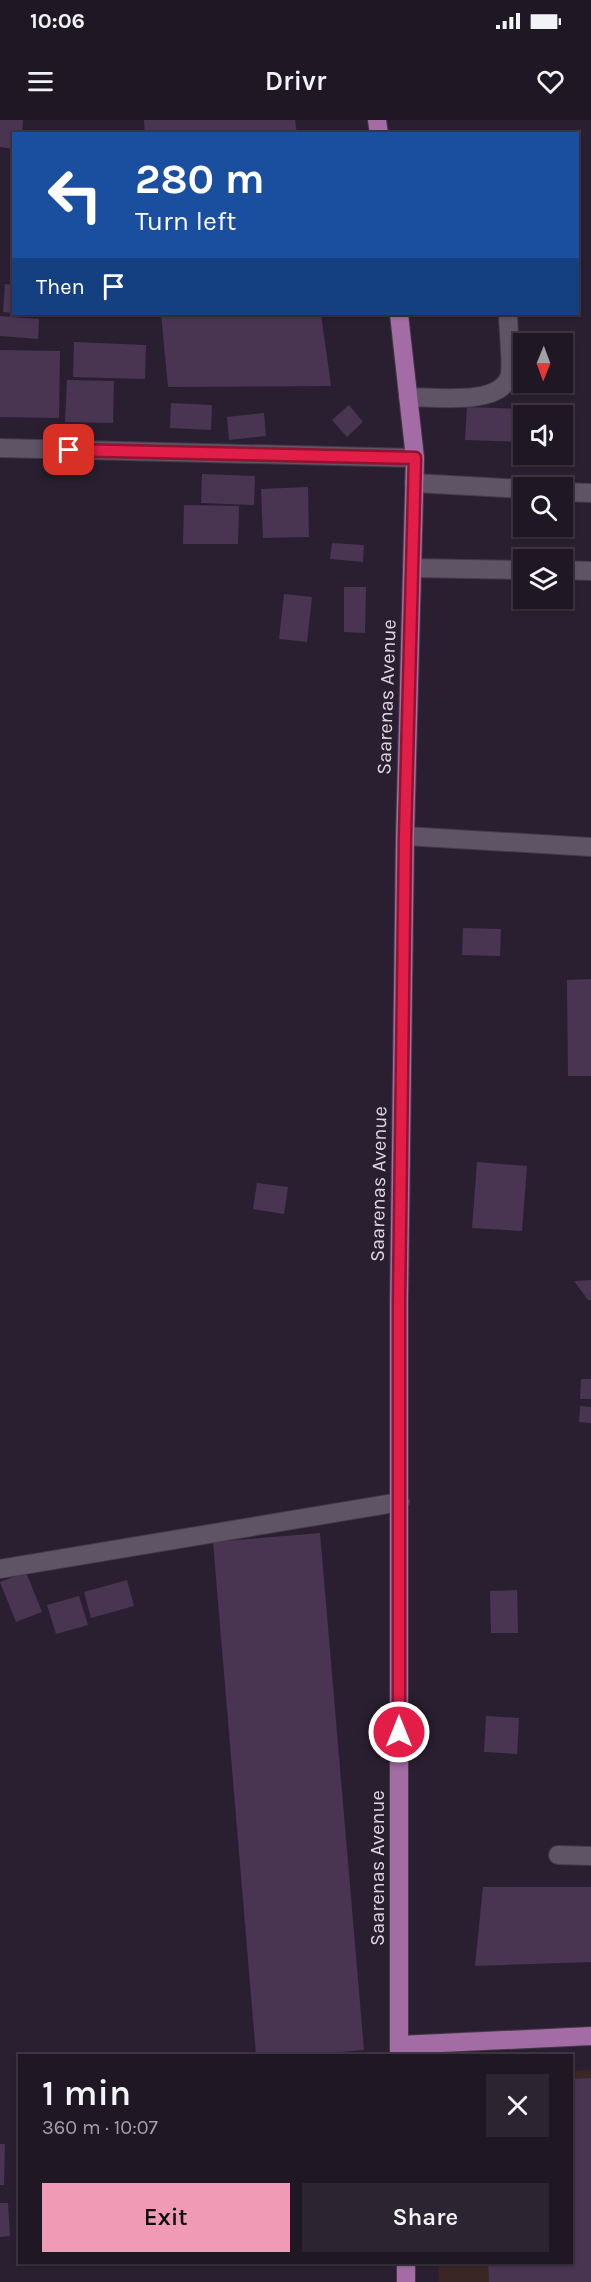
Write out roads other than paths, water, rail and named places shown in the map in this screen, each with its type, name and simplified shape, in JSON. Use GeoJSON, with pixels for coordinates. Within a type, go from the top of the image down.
{"type":"FeatureCollection","features":[{"type":"Feature","properties":{"kind":"main road","name":"Saarenas Avenue"},"geometry":{"type":"LineString","coordinates":[[399,315],[415,458],[405,836],[399,1303],[399,2050]]}},
{"type":"Feature","properties":{"kind":"main road"},"geometry":{"type":"LineString","coordinates":[[399,2050],[591,2036]]}},
{"type":"Feature","properties":{"kind":"main road"},"geometry":{"type":"LineString","coordinates":[[406,2264],[406,2282]]}},
{"type":"Feature","properties":{"kind":"street"},"geometry":{"type":"LineString","coordinates":[[408,397],[474,398],[495,391],[505,383],[510,374],[508,315]]}},
{"type":"Feature","properties":{"kind":"street"},"geometry":{"type":"LineString","coordinates":[[0,448],[415,458]]}},
{"type":"Feature","properties":{"kind":"street"},"geometry":{"type":"LineString","coordinates":[[414,483],[513,488]]}},
{"type":"Feature","properties":{"kind":"street"},"geometry":{"type":"LineString","coordinates":[[573,492],[591,493]]}},
{"type":"Feature","properties":{"kind":"street"},"geometry":{"type":"LineString","coordinates":[[412,568],[513,570]]}},
{"type":"Feature","properties":{"kind":"street"},"geometry":{"type":"LineString","coordinates":[[573,570],[591,571]]}},
{"type":"Feature","properties":{"kind":"street"},"geometry":{"type":"LineString","coordinates":[[405,836],[591,847]]}},
{"type":"Feature","properties":{"kind":"street"},"geometry":{"type":"LineString","coordinates":[[0,1569],[400,1502]]}},
{"type":"Feature","properties":{"kind":"street"},"geometry":{"type":"LineString","coordinates":[[558,1855],[591,1856]]}}]}
